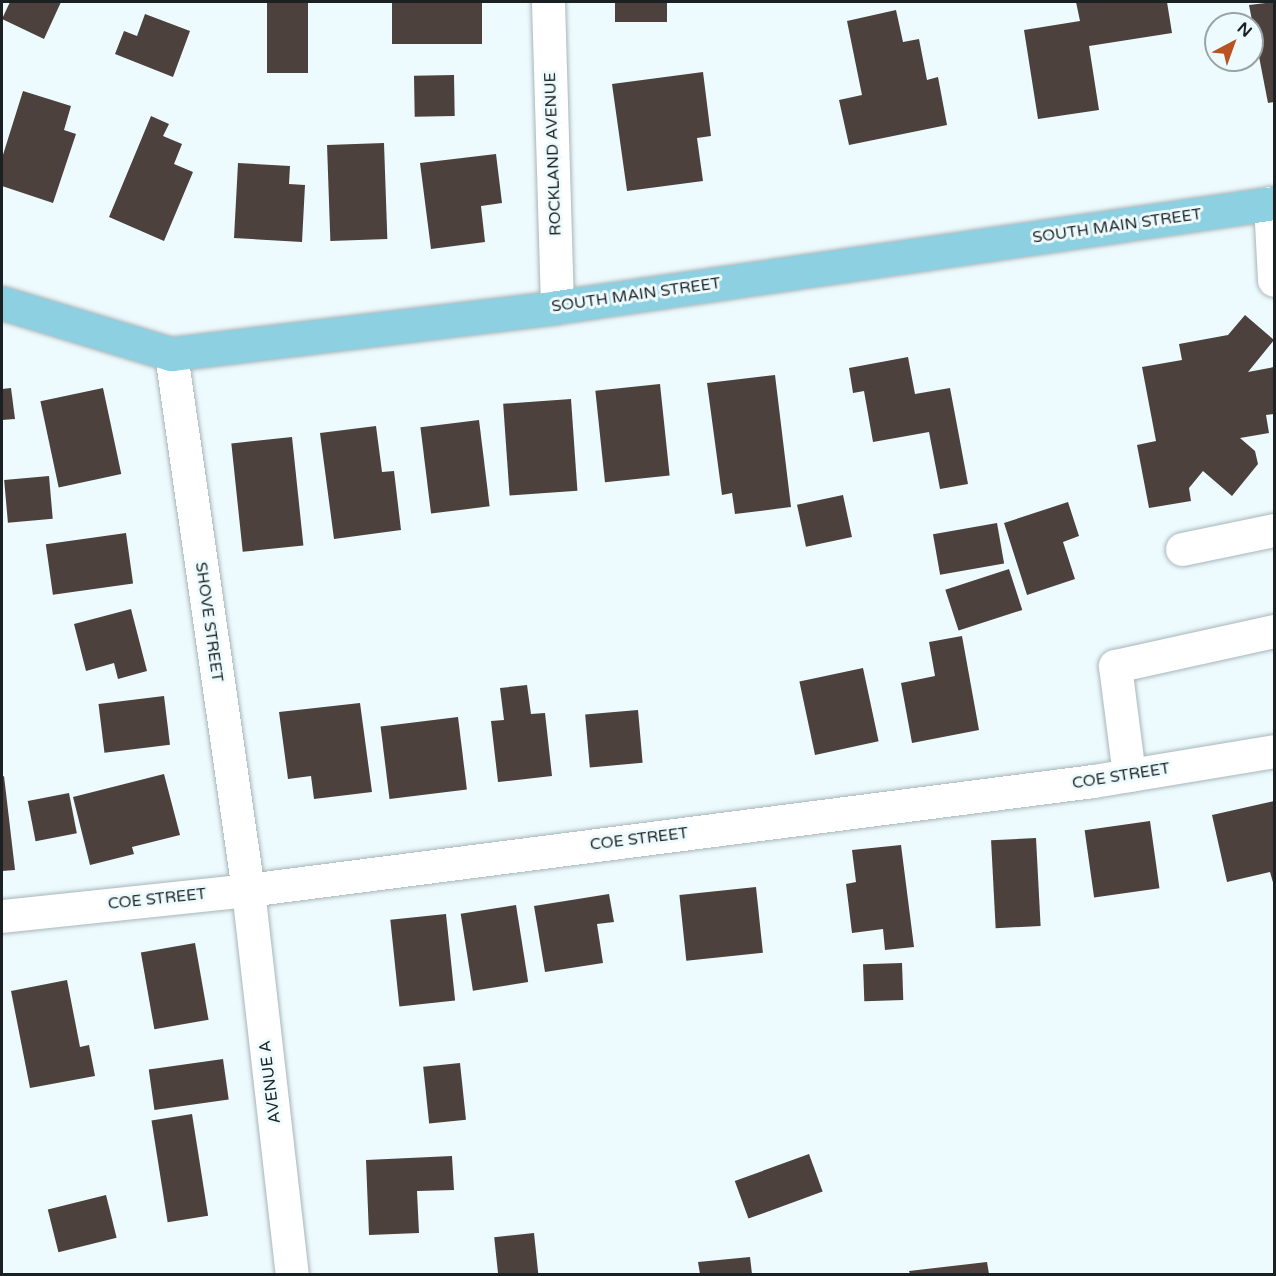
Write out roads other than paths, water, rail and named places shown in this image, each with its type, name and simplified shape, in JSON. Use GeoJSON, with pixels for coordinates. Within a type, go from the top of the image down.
{"type":"FeatureCollection","features":[{"type":"Feature","properties":{"kind":"main road","name":"SOUTH MAIN STREET"},"geometry":{"type":"LineString","coordinates":[[2,303],[171,354],[557,307],[1272,203]]}},
{"type":"Feature","properties":{"kind":"street","name":"ROCKLAND AVENUE"},"geometry":{"type":"LineString","coordinates":[[548,2],[557,307]]}},
{"type":"Feature","properties":{"kind":"street"},"geometry":{"type":"LineString","coordinates":[[1272,203],[1275,280]]}},
{"type":"Feature","properties":{"kind":"street","name":"SHOVE STREET"},"geometry":{"type":"LineString","coordinates":[[171,354],[248,890]]}},
{"type":"Feature","properties":{"kind":"street"},"geometry":{"type":"LineString","coordinates":[[1182,549],[1275,531]]}},
{"type":"Feature","properties":{"kind":"street"},"geometry":{"type":"LineString","coordinates":[[1129,775],[1116,666],[1275,631]]}},
{"type":"Feature","properties":{"kind":"street","name":"COE STREET"},"geometry":{"type":"LineString","coordinates":[[2,916],[248,890],[1129,775],[1275,751]]}},
{"type":"Feature","properties":{"kind":"street","name":"AVENUE A"},"geometry":{"type":"LineString","coordinates":[[248,890],[292,1275]]}}]}
